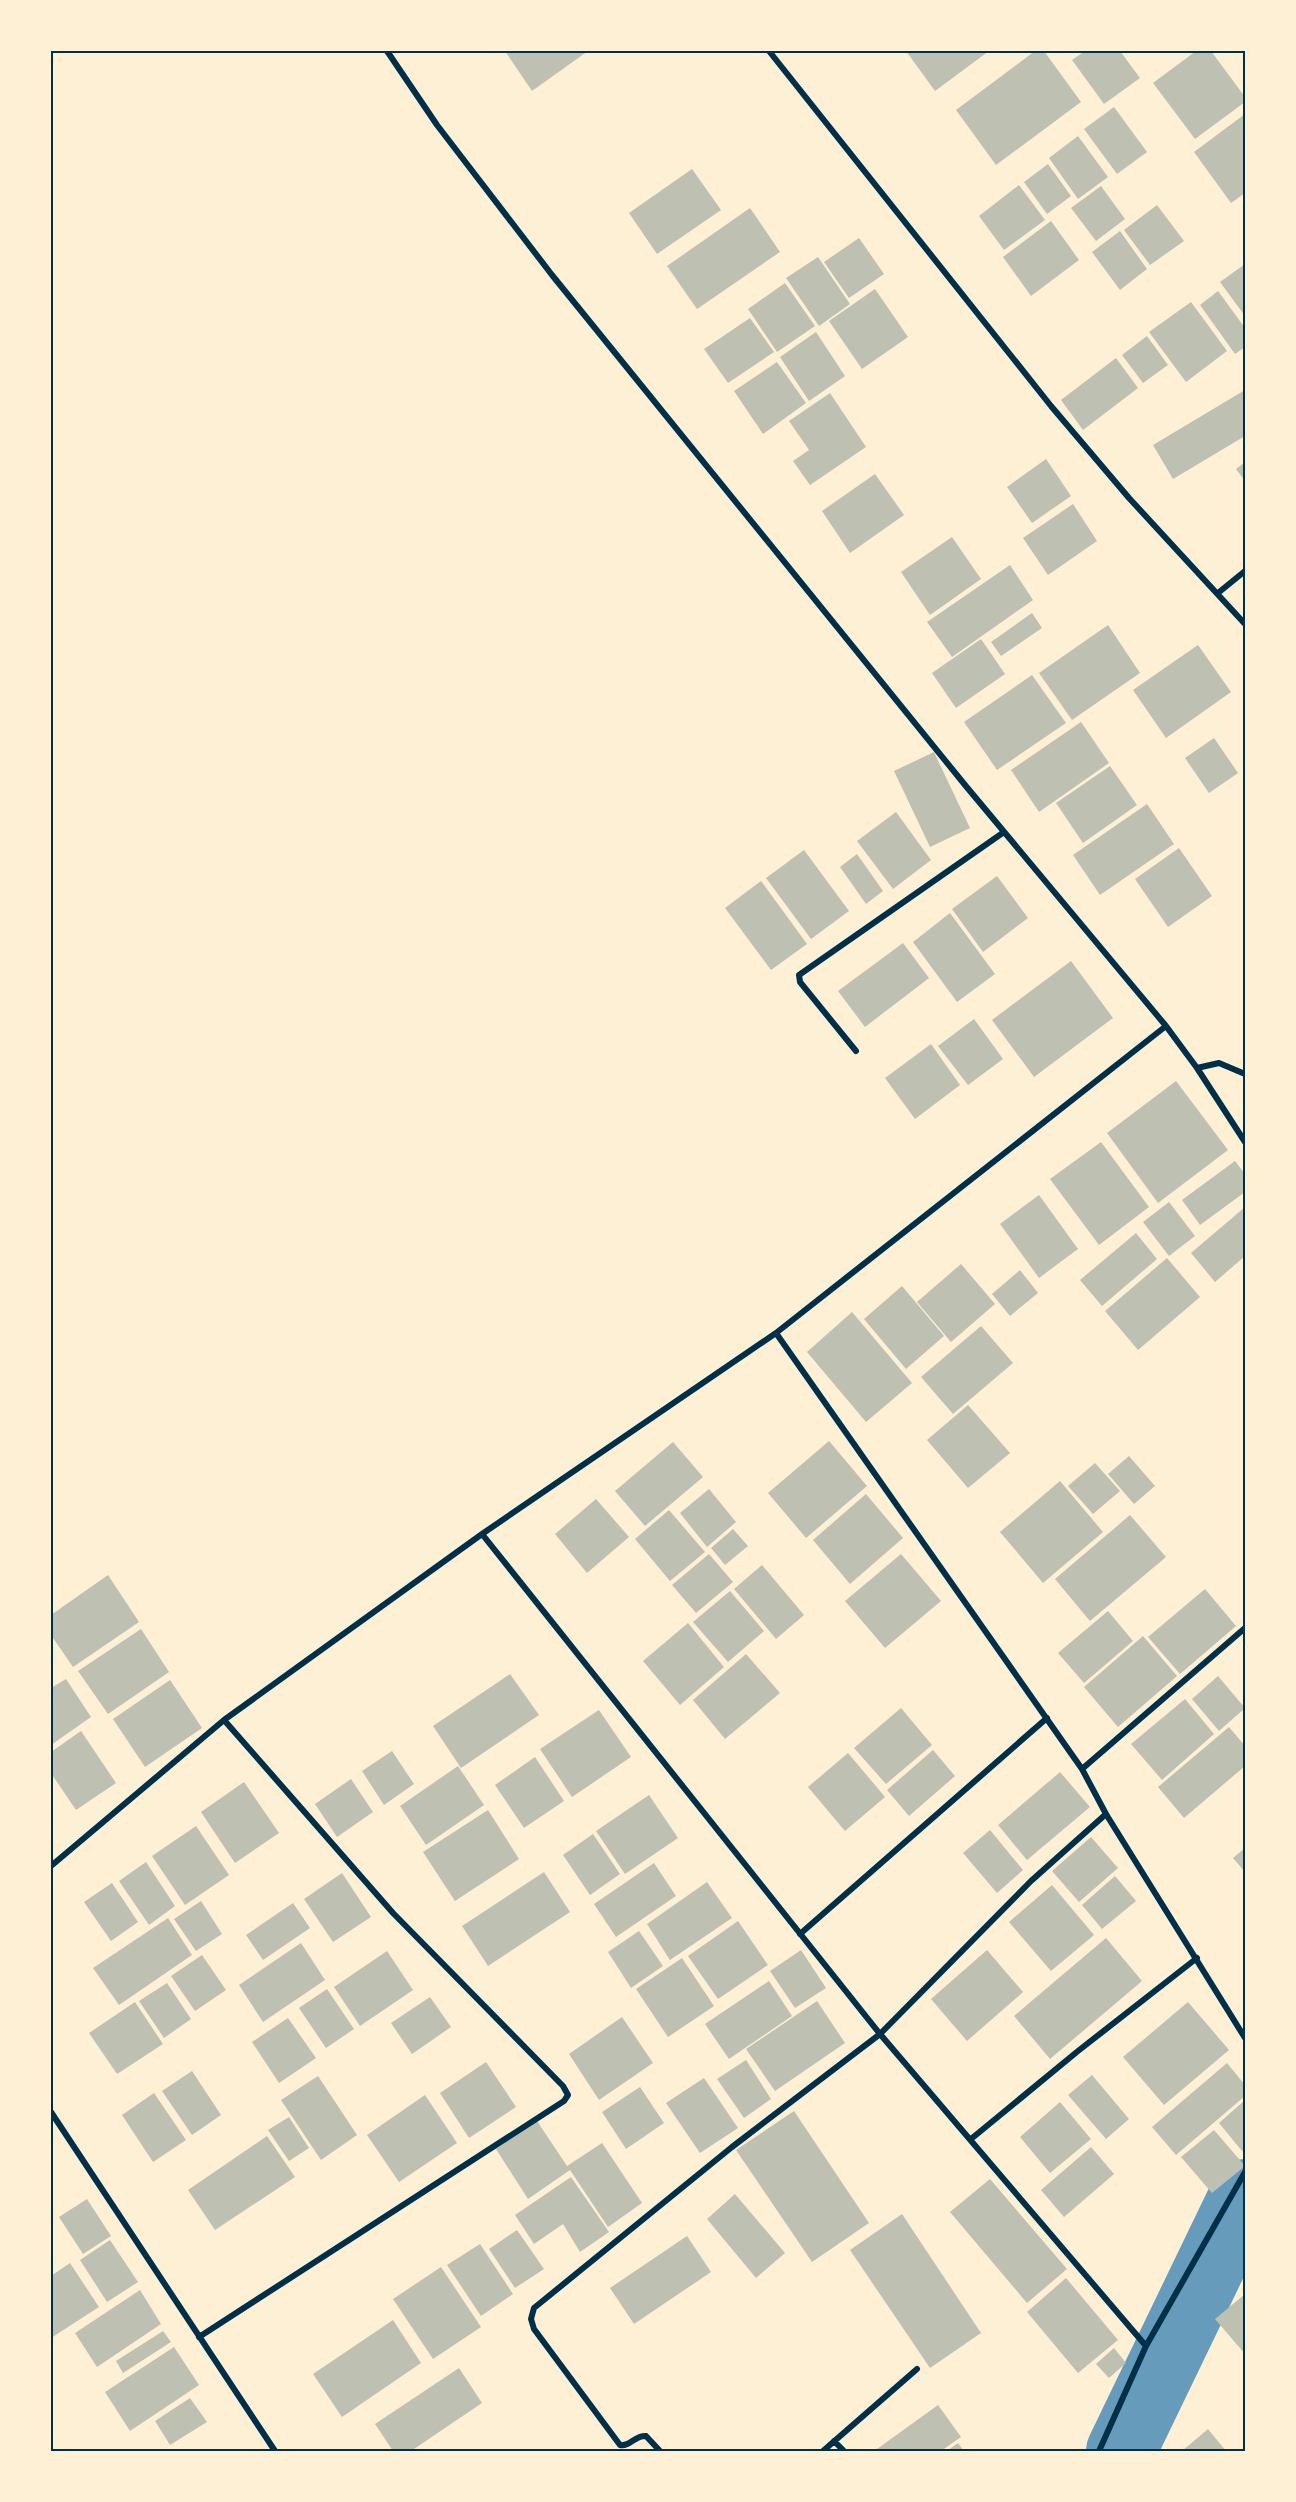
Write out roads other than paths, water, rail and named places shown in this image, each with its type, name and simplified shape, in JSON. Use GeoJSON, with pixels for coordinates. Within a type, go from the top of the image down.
{"type":"FeatureCollection","features":[{"type":"Feature","properties":{"kind":"street"},"geometry":{"type":"LineString","coordinates":[[387,51],[437,125],[552,275],[1004,832],[1166,1026],[1197,1068],[1245,1142]]}},
{"type":"Feature","properties":{"kind":"street"},"geometry":{"type":"LineString","coordinates":[[769,51],[1051,406],[1129,498],[1245,624]]}},
{"type":"Feature","properties":{"kind":"street"},"geometry":{"type":"LineString","coordinates":[[1218,593],[1245,571]]}},
{"type":"Feature","properties":{"kind":"street"},"geometry":{"type":"LineString","coordinates":[[856,1051],[800,982],[799,975],[1004,832]]}},
{"type":"Feature","properties":{"kind":"street"},"geometry":{"type":"LineString","coordinates":[[51,1866],[224,1720],[482,1534],[776,1333],[1166,1026]]}},
{"type":"Feature","properties":{"kind":"street"},"geometry":{"type":"LineString","coordinates":[[1197,1068],[1220,1063],[1245,1074]]}},
{"type":"Feature","properties":{"kind":"street"},"geometry":{"type":"LineString","coordinates":[[776,1333],[1082,1769],[1106,1814],[1245,2038]]}},
{"type":"Feature","properties":{"kind":"street"},"geometry":{"type":"LineString","coordinates":[[482,1534],[880,2034],[1146,2346]]}},
{"type":"Feature","properties":{"kind":"street"},"geometry":{"type":"LineString","coordinates":[[1082,1769],[1245,1628]]}},
{"type":"Feature","properties":{"kind":"street"},"geometry":{"type":"LineString","coordinates":[[800,1934],[1047,1718]]}},
{"type":"Feature","properties":{"kind":"street"},"geometry":{"type":"LineString","coordinates":[[199,2337],[564,2101],[568,2095],[563,2086],[393,1913],[224,1720]]}},
{"type":"Feature","properties":{"kind":"street"},"geometry":{"type":"LineString","coordinates":[[660,2451],[646,2436],[639,2436],[627,2445],[620,2445],[534,2329],[531,2319],[534,2308],[732,2147],[880,2034],[1031,1881],[1106,1814]]}},
{"type":"Feature","properties":{"kind":"street"},"geometry":{"type":"LineString","coordinates":[[971,2139],[1078,2050],[1197,1958]]}},
{"type":"Feature","properties":{"kind":"street"},"geometry":{"type":"LineString","coordinates":[[51,2112],[275,2451]]}},
{"type":"Feature","properties":{"kind":"street"},"geometry":{"type":"LineString","coordinates":[[1102,2450],[1146,2346],[1245,2172]]}},
{"type":"Feature","properties":{"kind":"street"},"geometry":{"type":"LineString","coordinates":[[823,2451],[917,2368]]}},
{"type":"Feature","properties":{"kind":"street"},"geometry":{"type":"LineString","coordinates":[[834,2441],[844,2451]]}},
{"type":"Feature","properties":{"kind":"waterway"},"geometry":{"type":"LineString","coordinates":[[1121,2451],[1245,2194]]}}]}
